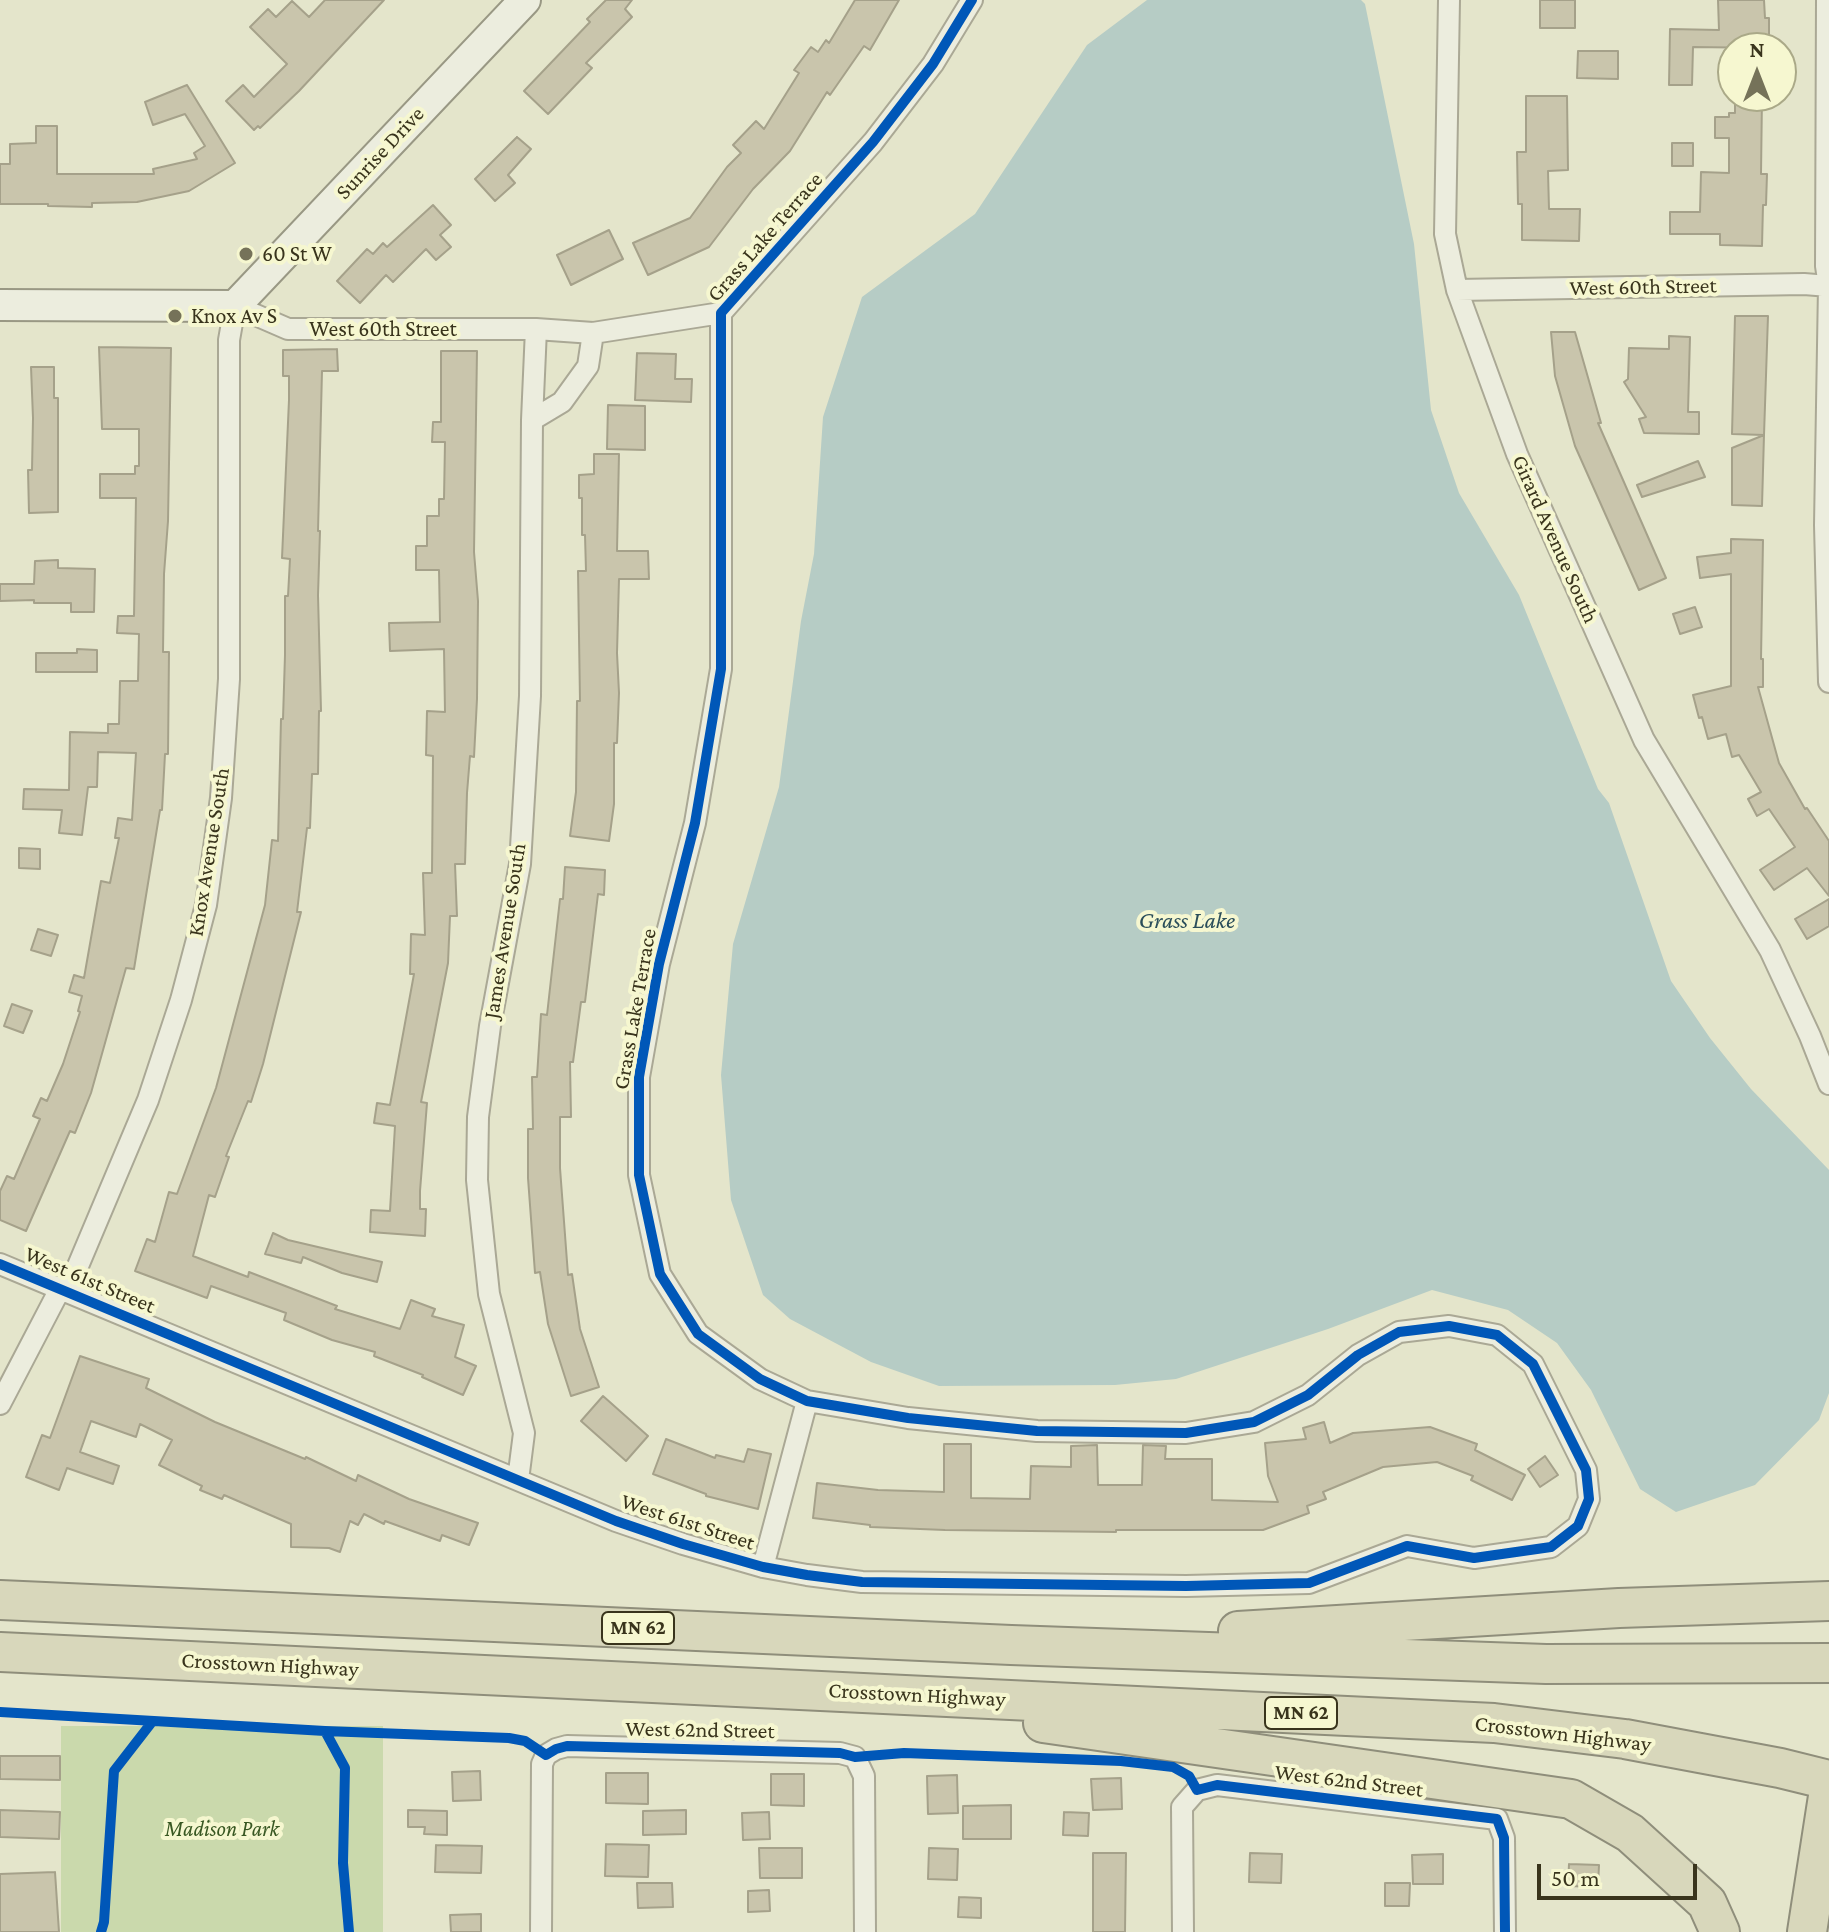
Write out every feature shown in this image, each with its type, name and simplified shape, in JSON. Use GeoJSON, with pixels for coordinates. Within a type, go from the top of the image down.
{"type":"FeatureCollection","features":[{"type":"Feature","properties":{"kind":"highway","name":"MN 62"},"geometry":{"type":"LineString","coordinates":[[0,1598],[1011,1645],[1546,1664],[1812,1663]]}},
{"type":"Feature","properties":{"kind":"highway"},"geometry":{"type":"LineString","coordinates":[[1011,1645],[1603,1609],[1819,1600]]}},
{"type":"Feature","properties":{"kind":"highway","name":"Crosstown Highway"},"geometry":{"type":"LineString","coordinates":[[0,1652],[1494,1723],[1625,1739],[1829,1780]]}},
{"type":"Feature","properties":{"kind":"highway"},"geometry":{"type":"LineString","coordinates":[[818,1690],[1571,1799],[1630,1833],[1707,1903],[1720,1932]]}},
{"type":"Feature","properties":{"kind":"highway"},"geometry":{"type":"LineString","coordinates":[[1807,1932],[1829,1790]]}},
{"type":"Feature","properties":{"kind":"street","name":"Sunrise Drive"},"geometry":{"type":"LineString","coordinates":[[235,306],[525,0]]}},
{"type":"Feature","properties":{"kind":"street","name":"Grass Lake Terrace"},"geometry":{"type":"LineString","coordinates":[[972,0],[933,64],[873,142],[721,313],[721,669],[695,823],[659,964],[639,1077],[639,1175],[660,1274],[698,1334],[760,1379],[807,1401],[908,1418],[1037,1431],[1186,1433],[1254,1422],[1308,1395],[1358,1355],[1399,1332],[1449,1326],[1497,1335],[1533,1364],[1586,1470],[1589,1499],[1578,1526],[1551,1547],[1474,1558],[1407,1546]]}},
{"type":"Feature","properties":{"kind":"street","name":"Girard Avenue South"},"geometry":{"type":"LineString","coordinates":[[1449,0],[1445,234],[1457,290],[1517,454],[1644,740],[1820,1034],[1829,1084]]}},
{"type":"Feature","properties":{"kind":"street"},"geometry":{"type":"LineString","coordinates":[[1827,0],[1826,266],[1829,286],[1825,525],[1829,682]]}},
{"type":"Feature","properties":{"kind":"street","name":"West 60th Street"},"geometry":{"type":"LineString","coordinates":[[1457,290],[1829,286]]}},
{"type":"Feature","properties":{"kind":"street","name":"West 60th Street"},"geometry":{"type":"LineString","coordinates":[[0,305],[235,306],[288,329],[536,329],[593,333],[721,313]]}},
{"type":"Feature","properties":{"kind":"street","name":"Knox Avenue South"},"geometry":{"type":"LineString","coordinates":[[0,1404],[60,1289],[75,1273],[148,1100],[181,1000],[206,905],[221,798],[229,679],[229,340],[235,306]]}},
{"type":"Feature","properties":{"kind":"street","name":"James Avenue South"},"geometry":{"type":"LineString","coordinates":[[518,1480],[524,1433],[489,1294],[477,1180],[478,1117],[490,1026],[520,864],[530,696],[532,420],[536,329]]}},
{"type":"Feature","properties":{"kind":"street"},"geometry":{"type":"LineString","coordinates":[[532,420],[562,402],[588,366],[593,333]]}},
{"type":"Feature","properties":{"kind":"street","name":"West 61st Street"},"geometry":{"type":"LineString","coordinates":[[0,1264],[616,1521],[763,1567],[862,1582],[1186,1586],[1309,1583],[1407,1546]]}},
{"type":"Feature","properties":{"kind":"street"},"geometry":{"type":"LineString","coordinates":[[763,1567],[807,1401]]}},
{"type":"Feature","properties":{"kind":"street","name":"West 62nd Street"},"geometry":{"type":"LineString","coordinates":[[541,1932],[541,1777],[546,1755],[567,1746],[840,1753],[855,1757],[864,1776],[865,1932]]}},
{"type":"Feature","properties":{"kind":"street","name":"West 62nd Street"},"geometry":{"type":"LineString","coordinates":[[1183,1932],[1182,1807],[1197,1790],[1217,1785],[1497,1819],[1504,1838],[1505,1932]]}},
{"type":"Feature","properties":{"kind":"green space","name":"Madison Park"},"geometry":{"type":"Polygon","coordinates":[[[61,1726],[383,1726],[383,1932],[61,1932],[61,1726]]]}},
{"type":"Feature","properties":{"kind":"water","name":"Grass Lake"},"geometry":{"type":"Polygon","coordinates":[[[1147,0],[1361,0],[1365,4],[1414,244],[1431,410],[1459,493],[1519,595],[1598,789],[1609,803],[1671,981],[1710,1038],[1751,1089],[1829,1170],[1829,1393],[1819,1420],[1755,1485],[1676,1512],[1640,1489],[1591,1390],[1557,1343],[1508,1310],[1432,1290],[1328,1329],[1176,1379],[1115,1385],[939,1386],[871,1362],[790,1319],[763,1295],[731,1200],[721,1075],[733,944],[779,787],[801,621],[814,554],[823,417],[862,297],[975,214],[1087,45],[1147,0]]]}},
{"type":"Feature","properties":{"kind":"building"},"geometry":{"type":"Polygon","coordinates":[[[325,0],[384,0],[299,91],[260,128],[258,126],[254,130],[226,101],[243,85],[254,97],[287,64],[250,27],[268,9],[276,17],[292,1],[309,17],[325,0]]]}},
{"type":"Feature","properties":{"kind":"building"},"geometry":{"type":"Polygon","coordinates":[[[606,0],[632,0],[625,9],[632,17],[586,63],[592,68],[548,114],[524,91],[590,22],[587,19],[606,0]]]}},
{"type":"Feature","properties":{"kind":"building"},"geometry":{"type":"Polygon","coordinates":[[[855,0],[899,0],[870,50],[864,46],[830,95],[827,92],[790,151],[753,189],[709,247],[648,275],[633,243],[690,218],[741,153],[733,145],[756,121],[764,129],[799,73],[794,70],[811,47],[818,52],[826,40],[829,43],[855,0]]]}},
{"type":"Feature","properties":{"kind":"building"},"geometry":{"type":"Polygon","coordinates":[[[1540,0],[1575,0],[1575,28],[1540,28],[1540,0]]]}},
{"type":"Feature","properties":{"kind":"building"},"geometry":{"type":"Polygon","coordinates":[[[1718,0],[1764,0],[1769,32],[1717,32],[1717,47],[1693,47],[1692,85],[1669,85],[1670,29],[1719,30],[1718,0]]]}},
{"type":"Feature","properties":{"kind":"building"},"geometry":{"type":"Polygon","coordinates":[[[1578,51],[1618,51],[1618,79],[1577,78],[1578,51]]]}},
{"type":"Feature","properties":{"kind":"building"},"geometry":{"type":"Polygon","coordinates":[[[187,85],[235,163],[189,191],[137,202],[92,203],[92,207],[0,204],[0,164],[10,164],[10,144],[36,143],[36,126],[57,126],[57,174],[154,174],[153,169],[197,159],[194,153],[205,146],[185,114],[153,125],[145,102],[187,85]]]}},
{"type":"Feature","properties":{"kind":"building"},"geometry":{"type":"Polygon","coordinates":[[[1526,96],[1567,96],[1568,170],[1548,171],[1549,209],[1580,209],[1579,241],[1522,240],[1517,152],[1526,152],[1526,96]]]}},
{"type":"Feature","properties":{"kind":"building"},"geometry":{"type":"Polygon","coordinates":[[[1762,112],[1761,174],[1767,174],[1762,246],[1720,245],[1720,234],[1670,234],[1670,212],[1700,212],[1701,172],[1729,173],[1729,138],[1715,138],[1715,117],[1729,117],[1729,113],[1762,112]]]}},
{"type":"Feature","properties":{"kind":"building"},"geometry":{"type":"Polygon","coordinates":[[[517,137],[531,149],[508,175],[515,183],[495,201],[475,179],[517,137]]]}},
{"type":"Feature","properties":{"kind":"building"},"geometry":{"type":"Polygon","coordinates":[[[1672,143],[1693,143],[1693,166],[1672,166],[1672,143]]]}},
{"type":"Feature","properties":{"kind":"building"},"geometry":{"type":"Polygon","coordinates":[[[433,205],[451,225],[440,235],[451,247],[436,260],[426,249],[393,282],[386,275],[360,303],[337,281],[367,249],[373,254],[383,243],[387,247],[433,205]]]}},
{"type":"Feature","properties":{"kind":"building"},"geometry":{"type":"Polygon","coordinates":[[[609,230],[623,259],[571,285],[557,255],[609,230]]]}},
{"type":"Feature","properties":{"kind":"building"},"geometry":{"type":"Polygon","coordinates":[[[1735,316],[1768,316],[1764,435],[1732,434],[1735,316]]]}},
{"type":"Feature","properties":{"kind":"building"},"geometry":{"type":"Polygon","coordinates":[[[1551,332],[1575,332],[1601,423],[1598,423],[1666,578],[1639,590],[1575,446],[1555,376],[1551,332]]]}},
{"type":"Feature","properties":{"kind":"building"},"geometry":{"type":"Polygon","coordinates":[[[1669,336],[1690,337],[1688,412],[1699,412],[1699,434],[1644,433],[1639,419],[1646,417],[1624,382],[1628,379],[1629,348],[1669,349],[1669,336]]]}},
{"type":"Feature","properties":{"kind":"building"},"geometry":{"type":"Polygon","coordinates":[[[99,347],[171,348],[163,652],[169,652],[168,754],[165,754],[162,810],[134,969],[126,968],[91,1093],[75,1133],[70,1131],[26,1231],[0,1220],[0,1191],[7,1176],[14,1179],[40,1119],[33,1116],[41,1098],[47,1101],[63,1064],[82,996],[69,992],[74,975],[84,978],[101,881],[110,883],[119,838],[115,838],[118,818],[132,820],[136,753],[98,752],[97,787],[88,787],[82,835],[59,833],[62,810],[23,809],[24,789],[69,790],[70,732],[108,733],[108,724],[119,724],[120,681],[138,681],[139,634],[117,633],[118,616],[134,616],[136,498],[100,498],[100,474],[135,474],[135,466],[139,466],[139,429],[102,429],[99,347]]]}},
{"type":"Feature","properties":{"kind":"building"},"geometry":{"type":"Polygon","coordinates":[[[337,349],[338,371],[322,371],[318,531],[321,711],[318,774],[312,774],[310,828],[307,828],[297,912],[301,912],[263,1064],[251,1102],[248,1101],[226,1156],[229,1157],[215,1197],[209,1195],[193,1256],[248,1277],[249,1272],[337,1306],[335,1309],[400,1329],[411,1300],[435,1309],[432,1316],[464,1325],[455,1357],[476,1366],[463,1395],[374,1356],[375,1352],[332,1340],[284,1320],[286,1313],[211,1286],[207,1298],[135,1271],[147,1239],[155,1242],[169,1192],[177,1194],[216,1088],[265,905],[272,840],[278,841],[285,596],[288,596],[290,559],[282,558],[289,400],[289,376],[283,376],[283,350],[337,349]]]}},
{"type":"Feature","properties":{"kind":"building"},"geometry":{"type":"Polygon","coordinates":[[[441,351],[477,351],[474,552],[478,601],[477,699],[474,757],[470,756],[467,793],[465,864],[455,864],[457,916],[450,916],[448,963],[421,1102],[427,1103],[420,1191],[420,1209],[426,1209],[425,1236],[370,1232],[371,1210],[390,1211],[395,1126],[374,1123],[377,1103],[390,1105],[414,974],[410,974],[411,934],[425,935],[423,873],[432,873],[433,756],[426,755],[427,711],[445,712],[444,649],[390,651],[389,623],[440,622],[439,570],[416,570],[416,546],[427,546],[427,516],[439,516],[439,499],[444,499],[445,442],[432,442],[433,422],[441,422],[441,351]]]}},
{"type":"Feature","properties":{"kind":"building"},"geometry":{"type":"Polygon","coordinates":[[[637,353],[676,354],[675,379],[692,379],[691,402],[635,400],[637,353]]]}},
{"type":"Feature","properties":{"kind":"building"},"geometry":{"type":"Polygon","coordinates":[[[31,367],[54,367],[54,398],[58,398],[58,512],[29,513],[28,470],[32,470],[33,418],[31,367]]]}},
{"type":"Feature","properties":{"kind":"building"},"geometry":{"type":"Polygon","coordinates":[[[608,405],[645,406],[645,450],[607,449],[608,405]]]}},
{"type":"Feature","properties":{"kind":"building"},"geometry":{"type":"Polygon","coordinates":[[[1764,435],[1762,506],[1732,505],[1732,448],[1764,435]]]}},
{"type":"Feature","properties":{"kind":"building"},"geometry":{"type":"Polygon","coordinates":[[[594,454],[619,454],[617,551],[648,551],[649,579],[619,579],[619,693],[617,743],[614,743],[614,804],[609,841],[570,836],[576,792],[577,701],[580,701],[578,571],[586,571],[579,475],[594,474],[594,454]]]}},
{"type":"Feature","properties":{"kind":"building"},"geometry":{"type":"Polygon","coordinates":[[[1698,461],[1705,477],[1642,497],[1637,485],[1698,461]]]}},
{"type":"Feature","properties":{"kind":"building"},"geometry":{"type":"Polygon","coordinates":[[[1731,539],[1763,540],[1763,687],[1758,687],[1779,763],[1805,809],[1829,841],[1829,896],[1807,868],[1774,890],[1760,870],[1795,847],[1769,809],[1757,816],[1748,799],[1761,792],[1739,755],[1732,757],[1726,734],[1708,739],[1702,717],[1699,718],[1693,695],[1731,686],[1731,574],[1700,578],[1697,557],[1731,553],[1731,539]]]}},
{"type":"Feature","properties":{"kind":"building"},"geometry":{"type":"Polygon","coordinates":[[[58,560],[58,568],[95,569],[94,612],[71,612],[71,603],[0,601],[0,584],[34,584],[35,561],[58,560]]]}},
{"type":"Feature","properties":{"kind":"building"},"geometry":{"type":"Polygon","coordinates":[[[1695,607],[1702,627],[1680,634],[1673,614],[1695,607]]]}},
{"type":"Feature","properties":{"kind":"building"},"geometry":{"type":"Polygon","coordinates":[[[77,649],[97,650],[97,672],[36,672],[36,653],[77,653],[77,649]]]}},
{"type":"Feature","properties":{"kind":"building"},"geometry":{"type":"Polygon","coordinates":[[[19,848],[40,849],[40,869],[19,868],[19,848]]]}},
{"type":"Feature","properties":{"kind":"building"},"geometry":{"type":"Polygon","coordinates":[[[565,867],[605,870],[604,895],[598,894],[585,1002],[581,1002],[573,1062],[570,1062],[571,1117],[560,1117],[560,1168],[568,1275],[572,1274],[580,1329],[599,1387],[571,1396],[548,1324],[540,1272],[535,1273],[528,1178],[528,1129],[533,1129],[532,1077],[537,1077],[541,1014],[547,1015],[565,867]]]}},
{"type":"Feature","properties":{"kind":"building"},"geometry":{"type":"Polygon","coordinates":[[[1829,899],[1829,926],[1807,939],[1795,919],[1829,899]]]}},
{"type":"Feature","properties":{"kind":"building"},"geometry":{"type":"Polygon","coordinates":[[[38,929],[58,935],[51,956],[31,950],[38,929]]]}},
{"type":"Feature","properties":{"kind":"building"},"geometry":{"type":"Polygon","coordinates":[[[12,1004],[32,1011],[23,1033],[4,1026],[12,1004]]]}},
{"type":"Feature","properties":{"kind":"building"},"geometry":{"type":"Polygon","coordinates":[[[273,1233],[288,1240],[382,1262],[377,1282],[342,1273],[303,1257],[301,1263],[265,1254],[273,1233]]]}},
{"type":"Feature","properties":{"kind":"building"},"geometry":{"type":"Polygon","coordinates":[[[80,1356],[149,1379],[146,1388],[215,1422],[306,1457],[356,1481],[358,1475],[409,1499],[478,1523],[469,1545],[442,1535],[440,1541],[385,1521],[384,1524],[364,1514],[358,1525],[350,1521],[340,1552],[329,1548],[291,1547],[291,1524],[224,1495],[222,1499],[200,1490],[202,1486],[159,1465],[172,1440],[140,1424],[136,1437],[91,1421],[80,1452],[119,1466],[113,1484],[67,1468],[59,1490],[26,1477],[42,1435],[50,1438],[80,1356]]]}},
{"type":"Feature","properties":{"kind":"building"},"geometry":{"type":"Polygon","coordinates":[[[603,1396],[648,1436],[626,1461],[581,1421],[603,1396]]]}},
{"type":"Feature","properties":{"kind":"building"},"geometry":{"type":"Polygon","coordinates":[[[1324,1422],[1330,1443],[1353,1433],[1430,1427],[1477,1444],[1475,1450],[1525,1475],[1512,1500],[1471,1480],[1473,1476],[1437,1462],[1383,1467],[1323,1492],[1326,1499],[1307,1506],[1309,1513],[1263,1530],[945,1530],[870,1527],[813,1518],[817,1483],[878,1490],[944,1492],[944,1444],[971,1444],[971,1498],[1030,1499],[1031,1466],[1071,1467],[1071,1446],[1097,1445],[1098,1485],[1142,1485],[1143,1445],[1166,1446],[1165,1459],[1212,1459],[1212,1500],[1278,1502],[1268,1476],[1265,1443],[1306,1439],[1303,1428],[1324,1422]]]}},
{"type":"Feature","properties":{"kind":"building"},"geometry":{"type":"Polygon","coordinates":[[[666,1439],[715,1458],[716,1455],[744,1462],[748,1449],[771,1454],[758,1509],[706,1496],[653,1474],[666,1439]]]}},
{"type":"Feature","properties":{"kind":"building"},"geometry":{"type":"Polygon","coordinates":[[[1545,1456],[1558,1475],[1540,1487],[1528,1469],[1545,1456]]]}},
{"type":"Feature","properties":{"kind":"building"},"geometry":{"type":"Polygon","coordinates":[[[0,1756],[60,1756],[60,1780],[0,1779],[0,1756]]]}},
{"type":"Feature","properties":{"kind":"building"},"geometry":{"type":"Polygon","coordinates":[[[480,1771],[481,1800],[453,1801],[452,1772],[480,1771]]]}},
{"type":"Feature","properties":{"kind":"building"},"geometry":{"type":"Polygon","coordinates":[[[606,1773],[648,1773],[648,1804],[606,1803],[606,1773]]]}},
{"type":"Feature","properties":{"kind":"building"},"geometry":{"type":"Polygon","coordinates":[[[771,1774],[804,1774],[804,1806],[771,1805],[771,1774]]]}},
{"type":"Feature","properties":{"kind":"building"},"geometry":{"type":"Polygon","coordinates":[[[957,1775],[958,1813],[928,1814],[927,1776],[957,1775]]]}},
{"type":"Feature","properties":{"kind":"building"},"geometry":{"type":"Polygon","coordinates":[[[1121,1778],[1122,1809],[1093,1810],[1091,1779],[1121,1778]]]}},
{"type":"Feature","properties":{"kind":"building"},"geometry":{"type":"Polygon","coordinates":[[[1011,1805],[1011,1839],[963,1839],[963,1806],[1011,1805]]]}},
{"type":"Feature","properties":{"kind":"building"},"geometry":{"type":"Polygon","coordinates":[[[0,1810],[60,1812],[59,1839],[0,1837],[0,1810]]]}},
{"type":"Feature","properties":{"kind":"building"},"geometry":{"type":"Polygon","coordinates":[[[408,1810],[447,1811],[447,1835],[424,1834],[425,1827],[408,1827],[408,1810]]]}},
{"type":"Feature","properties":{"kind":"building"},"geometry":{"type":"Polygon","coordinates":[[[686,1810],[686,1834],[643,1835],[643,1811],[686,1810]]]}},
{"type":"Feature","properties":{"kind":"building"},"geometry":{"type":"Polygon","coordinates":[[[769,1812],[770,1839],[743,1840],[742,1813],[769,1812]]]}},
{"type":"Feature","properties":{"kind":"building"},"geometry":{"type":"Polygon","coordinates":[[[1064,1812],[1089,1813],[1088,1836],[1063,1835],[1064,1812]]]}},
{"type":"Feature","properties":{"kind":"building"},"geometry":{"type":"Polygon","coordinates":[[[606,1844],[649,1845],[648,1877],[605,1876],[606,1844]]]}},
{"type":"Feature","properties":{"kind":"building"},"geometry":{"type":"Polygon","coordinates":[[[436,1845],[482,1846],[481,1873],[435,1872],[436,1845]]]}},
{"type":"Feature","properties":{"kind":"building"},"geometry":{"type":"Polygon","coordinates":[[[759,1848],[802,1848],[802,1878],[760,1878],[759,1848]]]}},
{"type":"Feature","properties":{"kind":"building"},"geometry":{"type":"Polygon","coordinates":[[[929,1848],[958,1849],[957,1880],[928,1879],[929,1848]]]}},
{"type":"Feature","properties":{"kind":"building"},"geometry":{"type":"Polygon","coordinates":[[[1093,1853],[1126,1853],[1125,1932],[1093,1932],[1093,1853]]]}},
{"type":"Feature","properties":{"kind":"building"},"geometry":{"type":"Polygon","coordinates":[[[1250,1853],[1282,1854],[1281,1883],[1249,1882],[1250,1853]]]}},
{"type":"Feature","properties":{"kind":"building"},"geometry":{"type":"Polygon","coordinates":[[[1443,1854],[1443,1884],[1413,1884],[1412,1855],[1443,1854]]]}},
{"type":"Feature","properties":{"kind":"building"},"geometry":{"type":"Polygon","coordinates":[[[1569,1864],[1599,1865],[1598,1887],[1568,1886],[1569,1864]]]}},
{"type":"Feature","properties":{"kind":"building"},"geometry":{"type":"Polygon","coordinates":[[[55,1872],[59,1932],[0,1932],[0,1874],[55,1872]]]}},
{"type":"Feature","properties":{"kind":"building"},"geometry":{"type":"Polygon","coordinates":[[[637,1883],[672,1883],[673,1907],[638,1908],[637,1883]]]}},
{"type":"Feature","properties":{"kind":"building"},"geometry":{"type":"Polygon","coordinates":[[[1385,1883],[1410,1883],[1409,1906],[1385,1906],[1385,1883]]]}},
{"type":"Feature","properties":{"kind":"building"},"geometry":{"type":"Polygon","coordinates":[[[769,1890],[770,1911],[748,1912],[748,1891],[769,1890]]]}},
{"type":"Feature","properties":{"kind":"building"},"geometry":{"type":"Polygon","coordinates":[[[959,1897],[981,1898],[981,1918],[958,1917],[959,1897]]]}},
{"type":"Feature","properties":{"kind":"building"},"geometry":{"type":"Polygon","coordinates":[[[481,1914],[481,1932],[451,1932],[450,1915],[481,1914]]]}},
{"type":"Feature","properties":{"kind":"cycle path"},"geometry":{"type":"LineString","coordinates":[[0,1264],[616,1521],[763,1567],[807,1575],[862,1582],[1186,1586],[1309,1583],[1407,1546],[1474,1558],[1551,1547],[1578,1526],[1589,1499],[1586,1470],[1533,1364],[1497,1335],[1449,1326],[1399,1332],[1358,1355],[1308,1395],[1254,1422],[1186,1433],[1037,1431],[908,1418],[807,1401],[760,1379],[698,1334],[660,1274],[639,1175],[639,1077],[659,964],[695,823],[721,669],[721,313],[873,142],[933,64],[972,0]]}},
{"type":"Feature","properties":{"kind":"cycle path"},"geometry":{"type":"LineString","coordinates":[[0,1712],[509,1738],[525,1741],[546,1755],[567,1746],[840,1753],[855,1757],[904,1753],[1121,1761],[1173,1767],[1189,1776],[1197,1790],[1217,1785],[1497,1819],[1504,1838],[1505,1932]]}},
{"type":"Feature","properties":{"kind":"cycle path"},"geometry":{"type":"LineString","coordinates":[[101,1932],[114,1771],[152,1722]]}},
{"type":"Feature","properties":{"kind":"cycle path"},"geometry":{"type":"LineString","coordinates":[[325,1731],[345,1768],[343,1863],[349,1932]]}},
{"type":"Feature","properties":{"kind":"place","name":"60 St W"},"geometry":{"type":"Point","coordinates":[246,254]}},
{"type":"Feature","properties":{"kind":"place","name":"Knox Av S"},"geometry":{"type":"Point","coordinates":[175,316]}}]}
